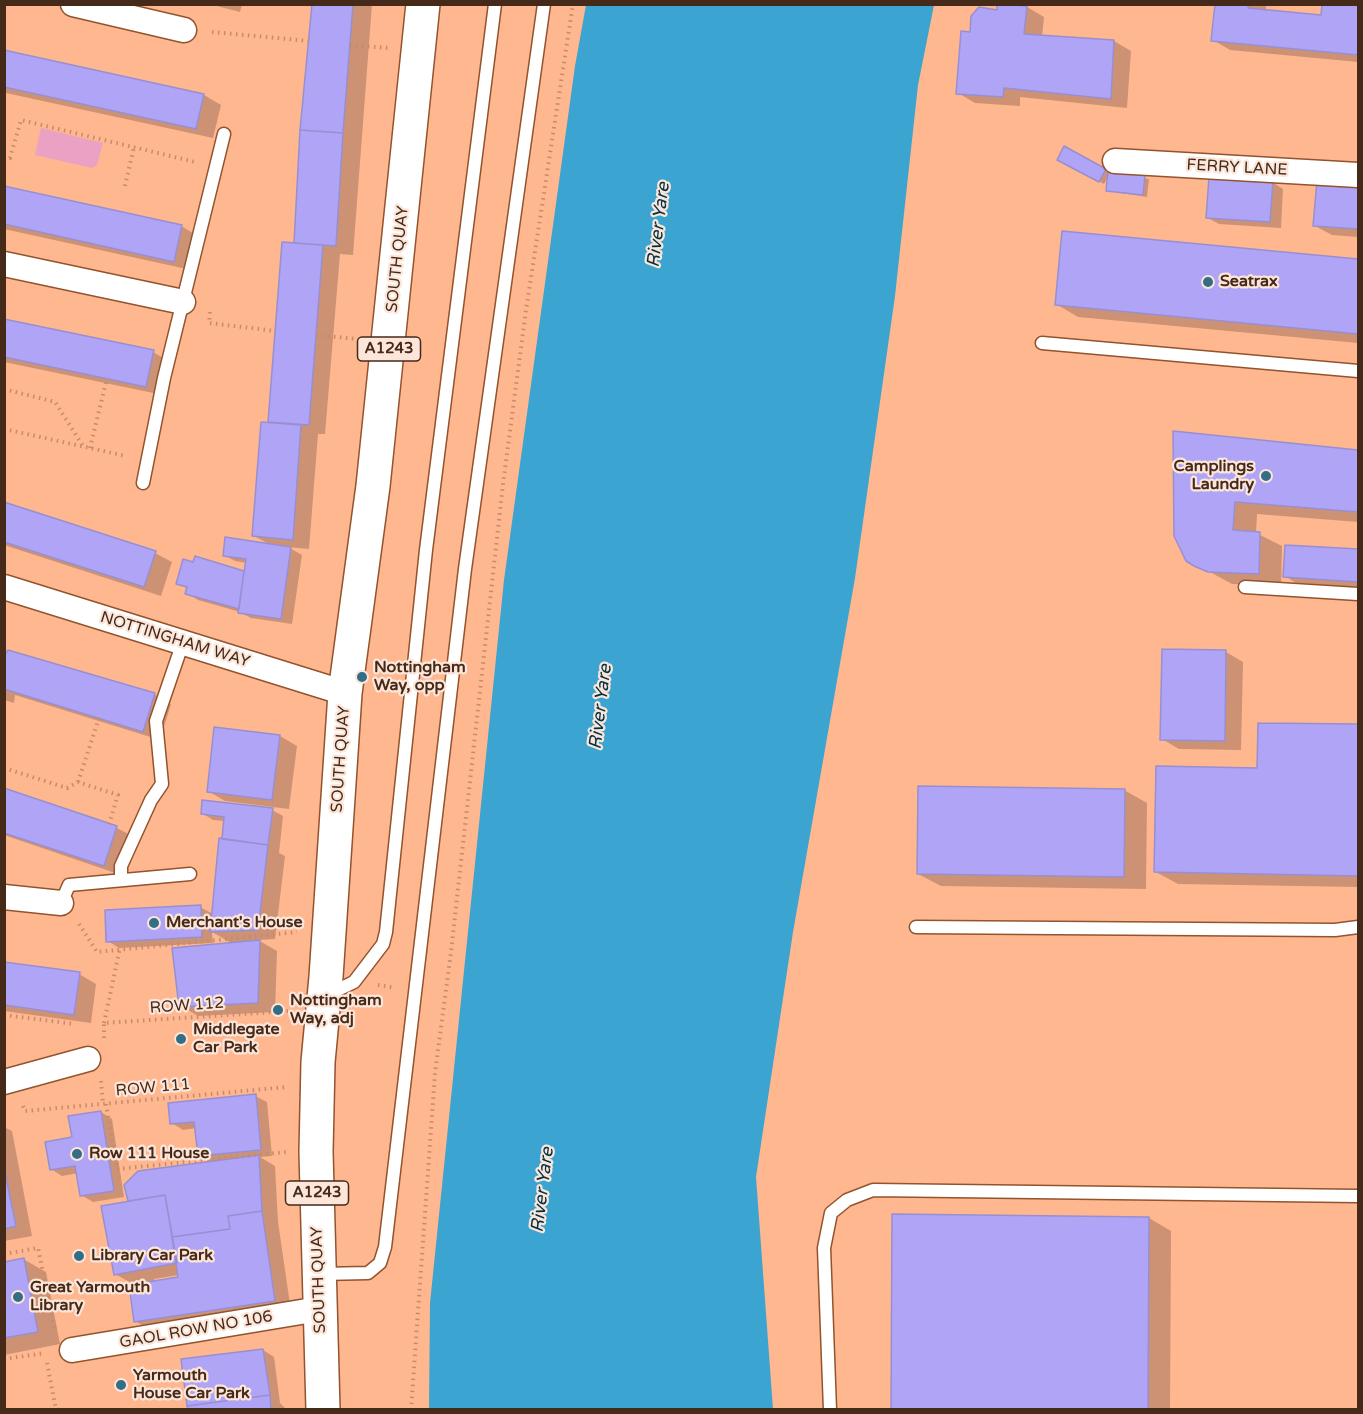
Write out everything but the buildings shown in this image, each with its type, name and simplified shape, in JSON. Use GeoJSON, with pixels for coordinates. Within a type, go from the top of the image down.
{"type":"FeatureCollection","features":[{"type":"Feature","properties":{"kind":"main road","name":"SOUTH QUAY"},"geometry":{"type":"LineString","coordinates":[[323,1410],[316,1152],[322,1003],[345,693],[374,486],[423,4]]}},
{"type":"Feature","properties":{"kind":"street"},"geometry":{"type":"LineString","coordinates":[[73,4],[184,30]]}},
{"type":"Feature","properties":{"kind":"street","name":"FERRY LANE"},"geometry":{"type":"LineString","coordinates":[[1115,161],[1359,175]]}},
{"type":"Feature","properties":{"kind":"street"},"geometry":{"type":"LineString","coordinates":[[4,264],[183,302]]}},
{"type":"Feature","properties":{"kind":"street","name":"NOTTINGHAM WAY"},"geometry":{"type":"LineString","coordinates":[[4,587],[345,693]]}},
{"type":"Feature","properties":{"kind":"street"},"geometry":{"type":"LineString","coordinates":[[4,897],[61,903]]}},
{"type":"Feature","properties":{"kind":"street"},"geometry":{"type":"LineString","coordinates":[[7,1081],[88,1059]]}},
{"type":"Feature","properties":{"kind":"street","name":"GAOL ROW NO 106"},"geometry":{"type":"LineString","coordinates":[[65,1351],[319,1309]]}},
{"type":"Feature","properties":{"kind":"lane"},"geometry":{"type":"LineString","coordinates":[[322,1003],[354,982],[383,944],[386,932],[426,550],[495,4]]}},
{"type":"Feature","properties":{"kind":"lane"},"geometry":{"type":"LineString","coordinates":[[319,1274],[368,1273],[380,1263],[385,1247],[465,569],[544,4]]}},
{"type":"Feature","properties":{"kind":"lane"},"geometry":{"type":"LineString","coordinates":[[143,483],[183,302],[224,134]]}},
{"type":"Feature","properties":{"kind":"lane"},"geometry":{"type":"LineString","coordinates":[[1042,343],[1359,371]]}},
{"type":"Feature","properties":{"kind":"lane"},"geometry":{"type":"LineString","coordinates":[[1245,588],[1359,594]]}},
{"type":"Feature","properties":{"kind":"lane"},"geometry":{"type":"LineString","coordinates":[[121,880],[121,866],[151,800],[162,784],[156,722],[183,642]]}},
{"type":"Feature","properties":{"kind":"lane"},"geometry":{"type":"LineString","coordinates":[[61,903],[69,885],[190,874]]}},
{"type":"Feature","properties":{"kind":"lane"},"geometry":{"type":"LineString","coordinates":[[915,927],[1335,930],[1359,927]]}},
{"type":"Feature","properties":{"kind":"lane"},"geometry":{"type":"LineString","coordinates":[[830,1410],[824,1248],[831,1214],[847,1200],[873,1190],[1359,1196]]}},
{"type":"Feature","properties":{"kind":"path"},"geometry":{"type":"LineString","coordinates":[[411,1410],[435,1073],[446,996],[504,472],[526,310],[573,4]]}},
{"type":"Feature","properties":{"kind":"path"},"geometry":{"type":"LineString","coordinates":[[184,30],[309,41]]}},
{"type":"Feature","properties":{"kind":"path"},"geometry":{"type":"LineString","coordinates":[[4,156],[10,158],[21,120],[216,168]]}},
{"type":"Feature","properties":{"kind":"path"},"geometry":{"type":"LineString","coordinates":[[125,186],[134,147]]}},
{"type":"Feature","properties":{"kind":"path"},"geometry":{"type":"LineString","coordinates":[[183,302],[210,306],[209,323],[276,331]]}},
{"type":"Feature","properties":{"kind":"path"},"geometry":{"type":"LineString","coordinates":[[316,335],[389,342]]}},
{"type":"Feature","properties":{"kind":"path"},"geometry":{"type":"LineString","coordinates":[[90,448],[107,378]]}},
{"type":"Feature","properties":{"kind":"path"},"geometry":{"type":"LineString","coordinates":[[4,389],[56,402],[83,447]]}},
{"type":"Feature","properties":{"kind":"path"},"geometry":{"type":"LineString","coordinates":[[4,429],[147,461]]}},
{"type":"Feature","properties":{"kind":"path"},"geometry":{"type":"LineString","coordinates":[[4,768],[67,788],[78,782],[99,718]]}},
{"type":"Feature","properties":{"kind":"path"},"geometry":{"type":"LineString","coordinates":[[78,782],[118,795],[109,824]]}},
{"type":"Feature","properties":{"kind":"path"},"geometry":{"type":"LineString","coordinates":[[61,903],[75,914],[82,933],[97,952],[329,929]]}},
{"type":"Feature","properties":{"kind":"path"},"geometry":{"type":"LineString","coordinates":[[88,1059],[104,1056],[104,1023],[120,948]]}},
{"type":"Feature","properties":{"kind":"path"},"geometry":{"type":"LineString","coordinates":[[354,982],[446,996]]}},
{"type":"Feature","properties":{"kind":"path","name":"ROW 112"},"geometry":{"type":"LineString","coordinates":[[104,1023],[322,1003]]}},
{"type":"Feature","properties":{"kind":"path"},"geometry":{"type":"LineString","coordinates":[[4,1015],[75,1024]]}},
{"type":"Feature","properties":{"kind":"path","name":"ROW 111"},"geometry":{"type":"LineString","coordinates":[[7,1081],[25,1111],[318,1085]]}},
{"type":"Feature","properties":{"kind":"path"},"geometry":{"type":"LineString","coordinates":[[106,1104],[117,1169],[260,1153],[316,1152]]}},
{"type":"Feature","properties":{"kind":"path"},"geometry":{"type":"LineString","coordinates":[[4,1254],[38,1248],[65,1351],[4,1359]]}},
{"type":"Feature","properties":{"kind":"path"},"geometry":{"type":"LineString","coordinates":[[45,1354],[56,1410]]}},
{"type":"Feature","properties":{"kind":"shaded area"},"geometry":{"type":"Polygon","coordinates":[[[41,128],[103,143],[97,165],[92,168],[35,155],[41,128]]]}},
{"type":"Feature","properties":{"kind":"water","name":"River Yare"},"geometry":{"type":"Polygon","coordinates":[[[586,5],[934,5],[918,85],[895,296],[855,578],[793,932],[756,1177],[773,1409],[429,1409],[430,1303],[504,580],[575,66],[586,5]]]}},
{"type":"Feature","properties":{"kind":"place","name":"Seatrax"},"geometry":{"type":"Point","coordinates":[1208,282]}},
{"type":"Feature","properties":{"kind":"place","name":"Camplings Laundry"},"geometry":{"type":"Point","coordinates":[1266,476]}},
{"type":"Feature","properties":{"kind":"place","name":"Nottingham Way, opp"},"geometry":{"type":"Point","coordinates":[362,677]}},
{"type":"Feature","properties":{"kind":"place","name":"Merchant's House"},"geometry":{"type":"Point","coordinates":[154,923]}},
{"type":"Feature","properties":{"kind":"place","name":"Nottingham Way, adj"},"geometry":{"type":"Point","coordinates":[278,1010]}},
{"type":"Feature","properties":{"kind":"place","name":"Middlegate Car Park"},"geometry":{"type":"Point","coordinates":[181,1039]}},
{"type":"Feature","properties":{"kind":"place","name":"Row 111 House"},"geometry":{"type":"Point","coordinates":[77,1154]}},
{"type":"Feature","properties":{"kind":"place","name":"Library Car Park"},"geometry":{"type":"Point","coordinates":[79,1256]}},
{"type":"Feature","properties":{"kind":"place","name":"Great Yarmouth Library"},"geometry":{"type":"Point","coordinates":[18,1297]}},
{"type":"Feature","properties":{"kind":"place","name":"Yarmouth House Car Park"},"geometry":{"type":"Point","coordinates":[121,1385]}}]}
